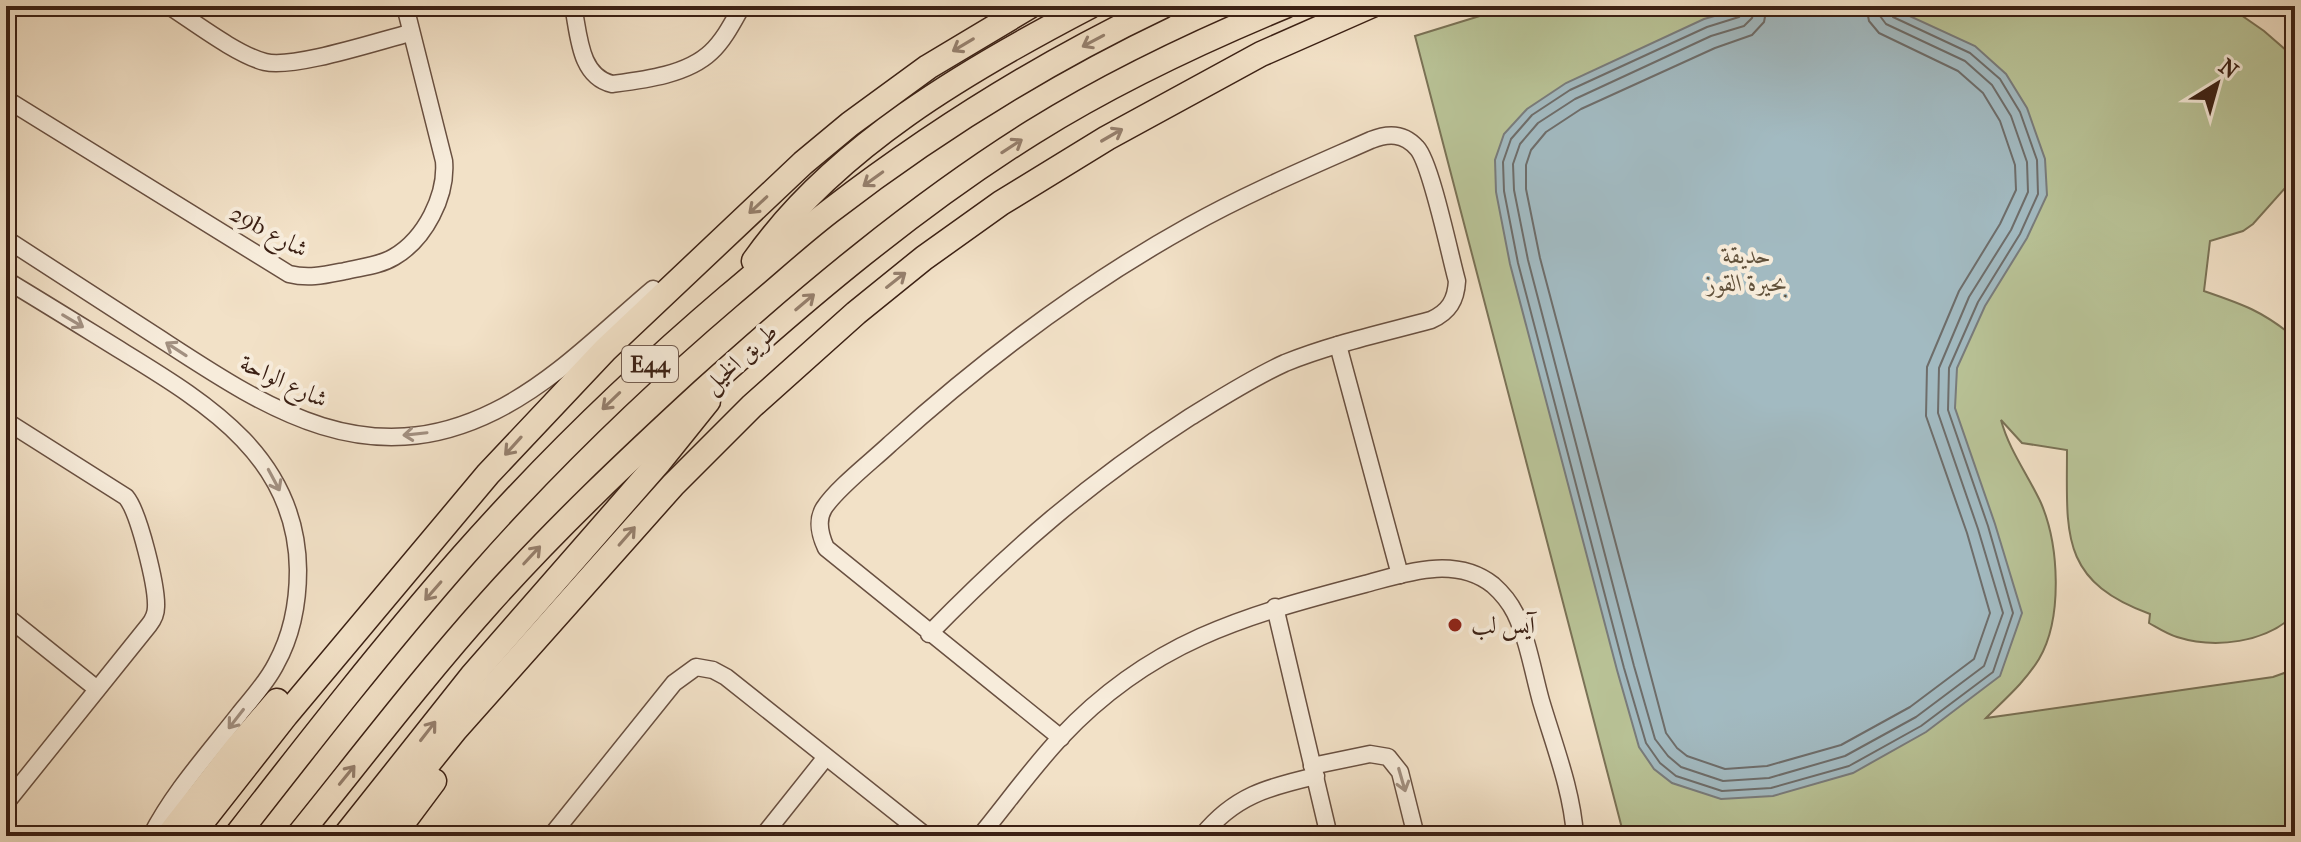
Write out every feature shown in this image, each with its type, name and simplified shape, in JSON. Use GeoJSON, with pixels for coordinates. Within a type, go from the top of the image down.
{"type":"FeatureCollection","features":[{"type":"Feature","properties":{"kind":"highway"},"geometry":{"type":"LineString","coordinates":[[191,836],[372,612],[526,431],[595,360],[803,163],[875,104],[952,52],[1030,6]]}},
{"type":"Feature","properties":{"kind":"highway"},"geometry":{"type":"LineString","coordinates":[[736,290],[759,253],[786,219],[852,158],[901,119],[956,82],[1090,6]]}},
{"type":"Feature","properties":{"kind":"highway","name":"E44"},"geometry":{"type":"LineString","coordinates":[[236,836],[430,594],[500,515],[617,394],[827,213],[924,143],[1042,70],[1163,6]]}},
{"type":"Feature","properties":{"kind":"highway","name":"طريق الخيل"},"geometry":{"type":"LineString","coordinates":[[298,836],[452,646],[524,564],[613,474],[737,360],[872,248],[953,185],[1004,151],[1130,77],[1285,6]]}},
{"type":"Feature","properties":{"kind":"highway"},"geometry":{"type":"LineString","coordinates":[[370,836],[436,753],[645,515],[710,446],[825,340],[924,258],[1028,186],[1162,106],[1261,54],[1370,6]]}},
{"type":"Feature","properties":{"kind":"highway"},"geometry":{"type":"LineString","coordinates":[[345,836],[500,644],[680,438],[737,360]]}},
{"type":"Feature","properties":{"kind":"highway"},"geometry":{"type":"LineString","coordinates":[[168,836],[235,750],[287,691],[326,651],[372,612]]}},
{"type":"Feature","properties":{"kind":"highway"},"geometry":{"type":"LineString","coordinates":[[393,836],[453,753],[501,678]]}},
{"type":"Feature","properties":{"kind":"street"},"geometry":{"type":"LineString","coordinates":[[169,6],[244,53],[268,63],[294,62],[410,33]]}},
{"type":"Feature","properties":{"kind":"street","name":"29b شارع"},"geometry":{"type":"LineString","coordinates":[[6,99],[277,268],[289,274],[316,277],[392,259],[416,238],[443,189],[444,161],[405,6]]}},
{"type":"Feature","properties":{"kind":"street"},"geometry":{"type":"LineString","coordinates":[[573,6],[588,68],[601,82],[612,84],[685,69],[698,63],[718,45],[742,6]]}},
{"type":"Feature","properties":{"kind":"street"},"geometry":{"type":"LineString","coordinates":[[929,634],[1013,550],[1111,470],[1242,385],[1289,362],[1440,316],[1453,301],[1457,281],[1426,165],[1422,154],[1405,138],[1382,136],[1264,188],[1192,224],[1123,265],[962,381],[833,498],[820,516],[821,538],[826,548],[929,634],[1061,738]]}},
{"type":"Feature","properties":{"kind":"street","name":"شارع الواحة"},"geometry":{"type":"LineString","coordinates":[[6,239],[215,374],[277,410],[327,429],[385,436],[424,434],[462,426],[510,403],[555,373],[660,283],[713,247]]}},
{"type":"Feature","properties":{"kind":"street"},"geometry":{"type":"LineString","coordinates":[[6,280],[186,391],[222,419],[269,469],[284,499],[294,531],[298,563],[297,595],[283,649],[269,676],[177,794],[151,836]]}},
{"type":"Feature","properties":{"kind":"street"},"geometry":{"type":"LineString","coordinates":[[1338,345],[1400,575]]}},
{"type":"Feature","properties":{"kind":"street"},"geometry":{"type":"LineString","coordinates":[[6,421],[118,491],[132,503],[156,611],[149,625],[6,803]]}},
{"type":"Feature","properties":{"kind":"street"},"geometry":{"type":"LineString","coordinates":[[980,836],[1061,738],[1111,692],[1153,661],[1210,631],[1275,607],[1400,575],[1441,568],[1459,569],[1492,584],[1515,612],[1568,792],[1575,836]]}},
{"type":"Feature","properties":{"kind":"street"},"geometry":{"type":"LineString","coordinates":[[1275,607],[1329,836]]}},
{"type":"Feature","properties":{"kind":"street"},"geometry":{"type":"LineString","coordinates":[[6,616],[97,689]]}},
{"type":"Feature","properties":{"kind":"street"},"geometry":{"type":"LineString","coordinates":[[551,836],[674,683],[696,667],[713,670],[726,677],[926,836]]}},
{"type":"Feature","properties":{"kind":"street"},"geometry":{"type":"LineString","coordinates":[[1202,836],[1228,810],[1247,797],[1314,771],[1370,754],[1388,757],[1400,772],[1416,836]]}},
{"type":"Feature","properties":{"kind":"street"},"geometry":{"type":"LineString","coordinates":[[763,836],[826,757]]}},
{"type":"Feature","properties":{"kind":"green space","name":"حديقة بحيرة القوز"},"geometry":{"type":"Polygon","coordinates":[[[1512,6],[2228,6],[2295,58],[2295,177],[2253,224],[2243,231],[2210,241],[2204,291],[2252,309],[2295,338],[2295,614],[2270,632],[2223,643],[2177,637],[2149,623],[2150,614],[2120,601],[2099,586],[2074,551],[2067,506],[2067,450],[2022,443],[2001,420],[2047,520],[2055,560],[2055,603],[2047,642],[2039,659],[2021,683],[1986,718],[2273,677],[2295,666],[2295,836],[1624,836],[1415,36],[1512,6]]]}},
{"type":"Feature","properties":{"kind":"water","name":"حديقة بحيرة القوز"},"geometry":{"type":"Polygon","coordinates":[[[1749,6],[1888,6],[1975,46],[2006,74],[2027,108],[2045,159],[2047,195],[2027,238],[1985,306],[1957,368],[1955,408],[2022,613],[2000,676],[1926,732],[1853,773],[1773,796],[1721,799],[1672,783],[1654,769],[1639,747],[1510,264],[1496,192],[1495,160],[1504,134],[1527,109],[1566,83],[1704,19],[1749,6]]]}},
{"type":"Feature","properties":{"kind":"place","name":"آيس لب"},"geometry":{"type":"Point","coordinates":[1455,625]}}]}
